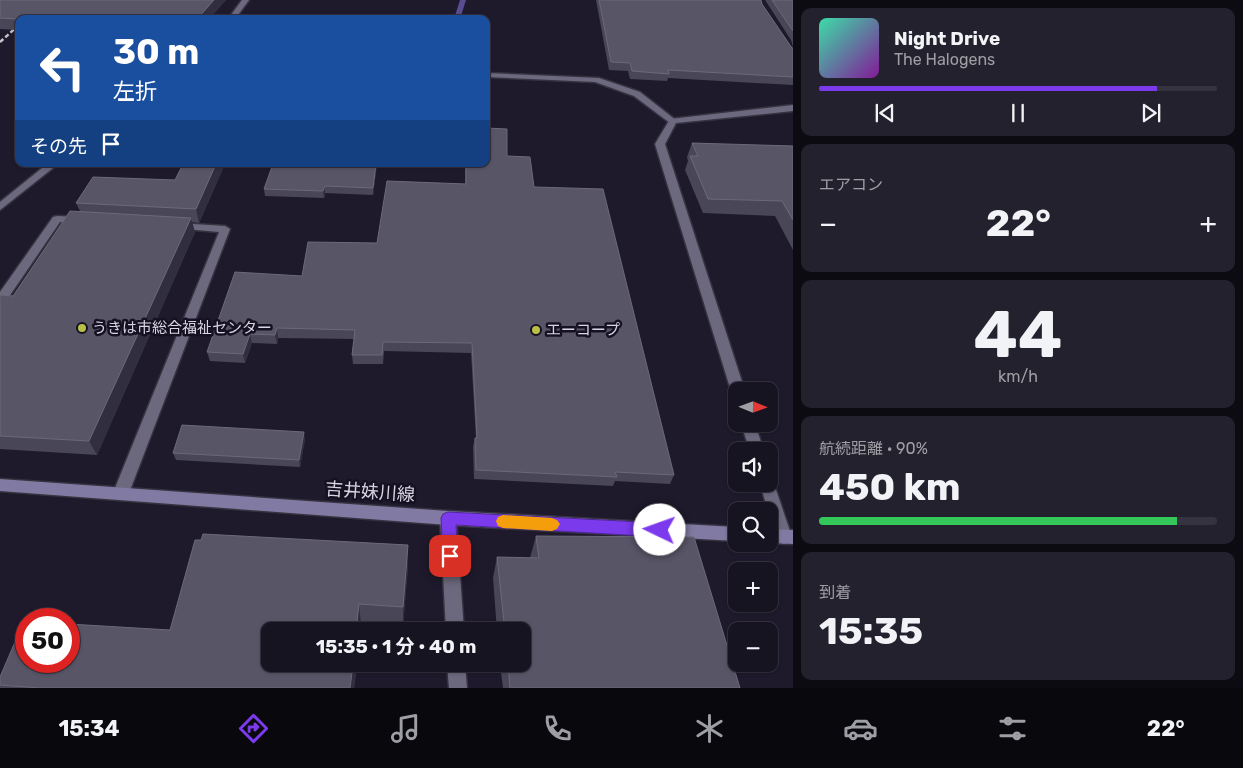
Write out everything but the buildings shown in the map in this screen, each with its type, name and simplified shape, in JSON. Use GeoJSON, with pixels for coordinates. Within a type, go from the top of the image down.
{"type":"FeatureCollection","features":[{"type":"Feature","properties":{"kind":"main road","name":"吉井妹川線"},"geometry":{"type":"LineString","coordinates":[[0,485],[448,518],[728,534]]}},
{"type":"Feature","properties":{"kind":"street"},"geometry":{"type":"LineString","coordinates":[[234,15],[246,0]]}},
{"type":"Feature","properties":{"kind":"street"},"geometry":{"type":"LineString","coordinates":[[490,75],[596,80],[637,94],[673,121],[793,108]]}},
{"type":"Feature","properties":{"kind":"street"},"geometry":{"type":"LineString","coordinates":[[673,121],[660,144],[735,382]]}},
{"type":"Feature","properties":{"kind":"street"},"geometry":{"type":"LineString","coordinates":[[0,207],[48,167]]}},
{"type":"Feature","properties":{"kind":"street"},"geometry":{"type":"LineString","coordinates":[[0,301],[57,219],[86,221]]}},
{"type":"Feature","properties":{"kind":"street"},"geometry":{"type":"LineString","coordinates":[[121,493],[225,229],[166,226]]}},
{"type":"Feature","properties":{"kind":"street"},"geometry":{"type":"LineString","coordinates":[[769,492],[782,537]]}},
{"type":"Feature","properties":{"kind":"street"},"geometry":{"type":"LineString","coordinates":[[448,518],[454,622]]}},
{"type":"Feature","properties":{"kind":"street"},"geometry":{"type":"LineString","coordinates":[[457,672],[458,688]]}},
{"type":"Feature","properties":{"kind":"waterway"},"geometry":{"type":"LineString","coordinates":[[458,15],[463,0]]}},
{"type":"Feature","properties":{"kind":"railway"},"geometry":{"type":"LineString","coordinates":[[0,42],[15,29]]}},
{"type":"Feature","properties":{"kind":"slow traffic"},"geometry":{"type":"LineString","coordinates":[[503,521],[552,524]]}},
{"type":"Feature","properties":{"kind":"place","name":"うきは市総合福祉センター"},"geometry":{"type":"Point","coordinates":[82,328]}},
{"type":"Feature","properties":{"kind":"place","name":"エーコープ"},"geometry":{"type":"Point","coordinates":[536,330]}},
{"type":"Feature","properties":{"kind":"route"},"geometry":{"type":"LineString","coordinates":[[450,556],[448,518],[660,530]]}}]}
